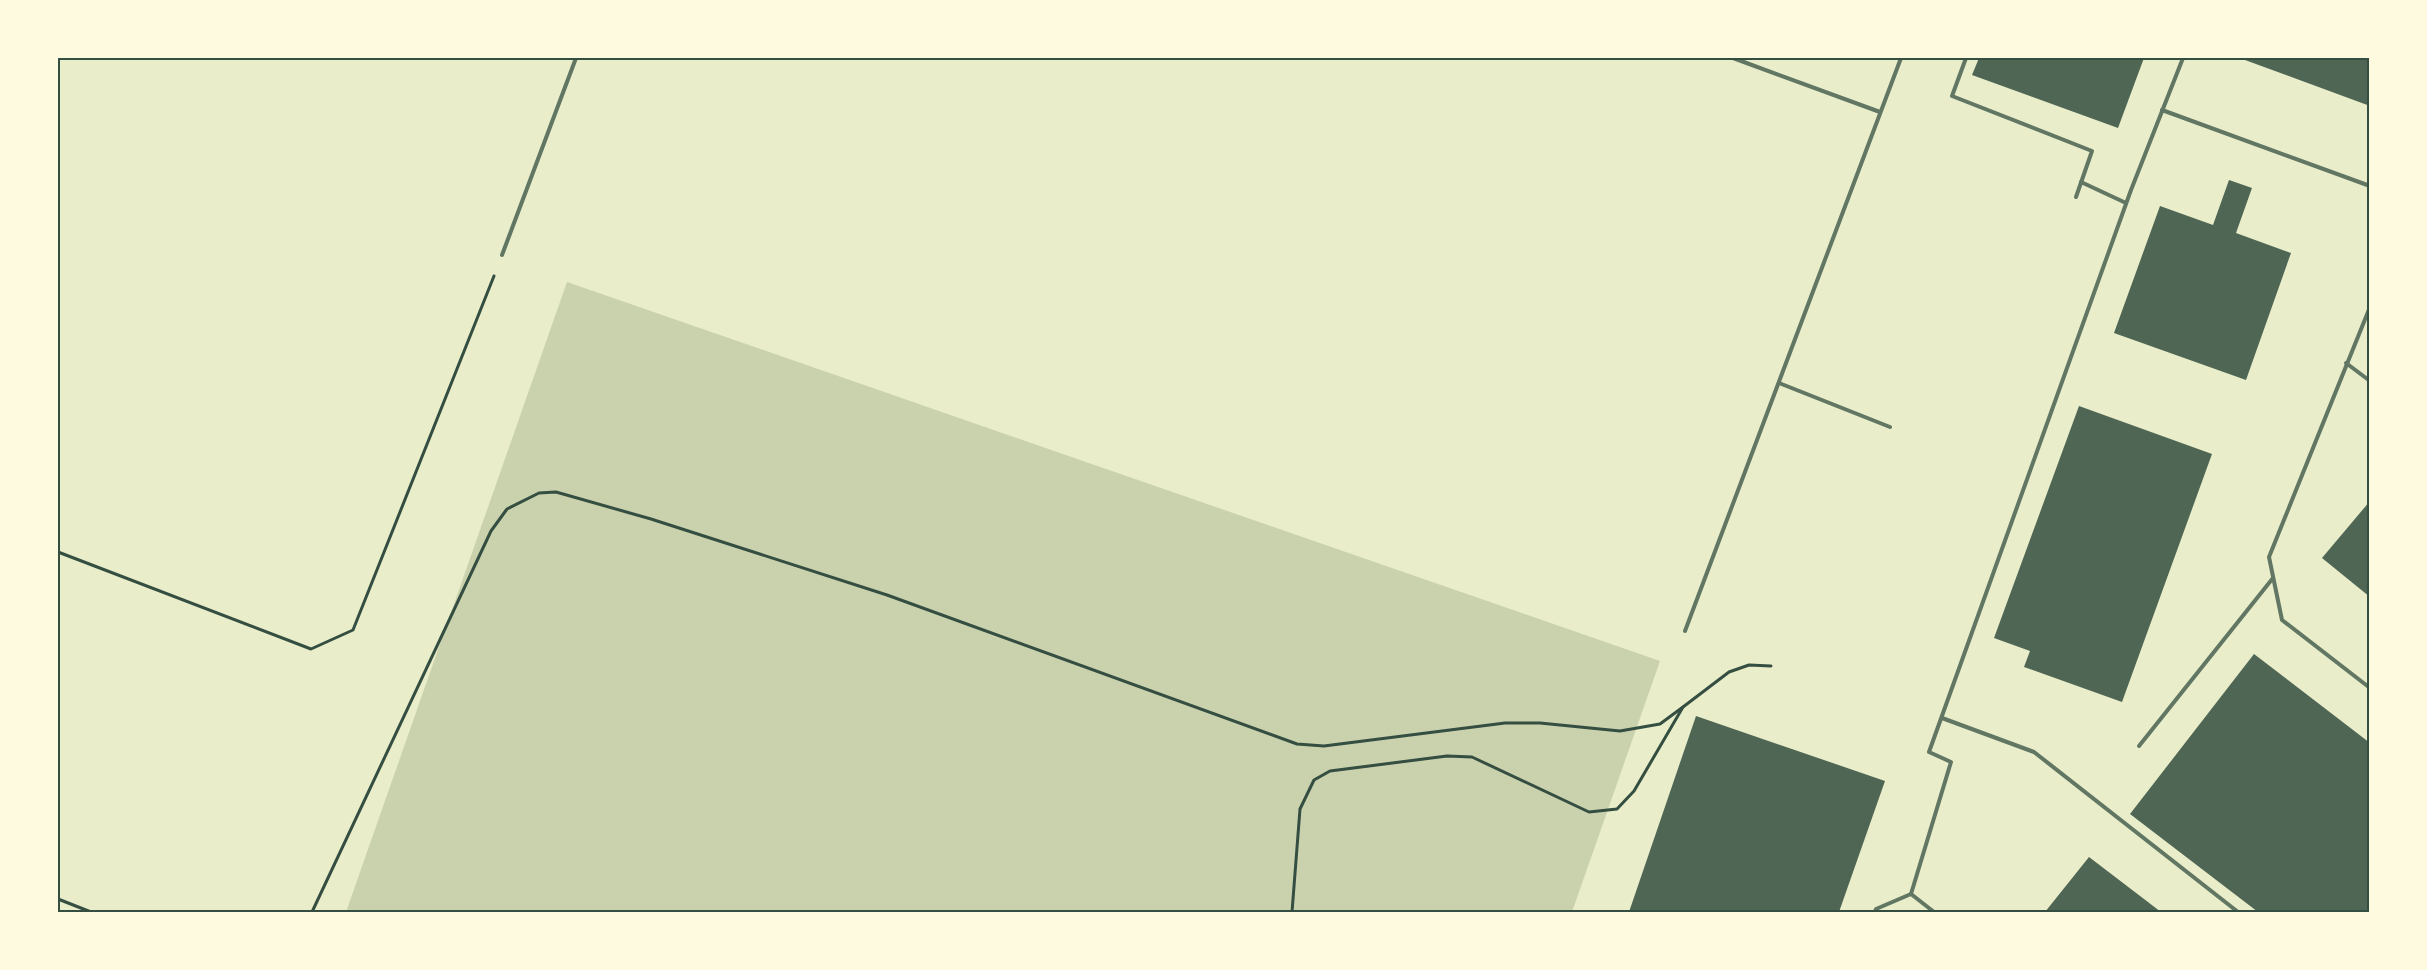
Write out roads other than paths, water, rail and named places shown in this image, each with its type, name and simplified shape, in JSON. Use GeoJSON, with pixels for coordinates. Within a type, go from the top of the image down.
{"type":"FeatureCollection","features":[{"type":"Feature","properties":{"kind":"lane"},"geometry":{"type":"LineString","coordinates":[[502,255],[576,58]]}},
{"type":"Feature","properties":{"kind":"lane"},"geometry":{"type":"LineString","coordinates":[[1733,58],[1880,112]]}},
{"type":"Feature","properties":{"kind":"lane"},"geometry":{"type":"LineString","coordinates":[[1685,631],[1900,58]]}},
{"type":"Feature","properties":{"kind":"lane"},"geometry":{"type":"LineString","coordinates":[[1966,58],[1952,96],[2092,152],[2076,197]]}},
{"type":"Feature","properties":{"kind":"lane"},"geometry":{"type":"LineString","coordinates":[[1874,912],[1876,909],[1910,894],[1951,762],[1929,752],[2126,203],[2183,58]]}},
{"type":"Feature","properties":{"kind":"lane"},"geometry":{"type":"LineString","coordinates":[[2162,110],[2370,186]]}},
{"type":"Feature","properties":{"kind":"lane"},"geometry":{"type":"LineString","coordinates":[[2081,182],[2126,203]]}},
{"type":"Feature","properties":{"kind":"lane"},"geometry":{"type":"LineString","coordinates":[[2370,307],[2269,557],[2282,620],[2370,688]]}},
{"type":"Feature","properties":{"kind":"lane"},"geometry":{"type":"LineString","coordinates":[[2346,363],[2370,382]]}},
{"type":"Feature","properties":{"kind":"lane"},"geometry":{"type":"LineString","coordinates":[[1778,382],[1890,427]]}},
{"type":"Feature","properties":{"kind":"lane"},"geometry":{"type":"LineString","coordinates":[[2139,746],[2273,578]]}},
{"type":"Feature","properties":{"kind":"lane"},"geometry":{"type":"LineString","coordinates":[[1942,718],[2034,752],[2238,912]]}},
{"type":"Feature","properties":{"kind":"lane"},"geometry":{"type":"LineString","coordinates":[[1910,894],[1934,912]]}}]}
